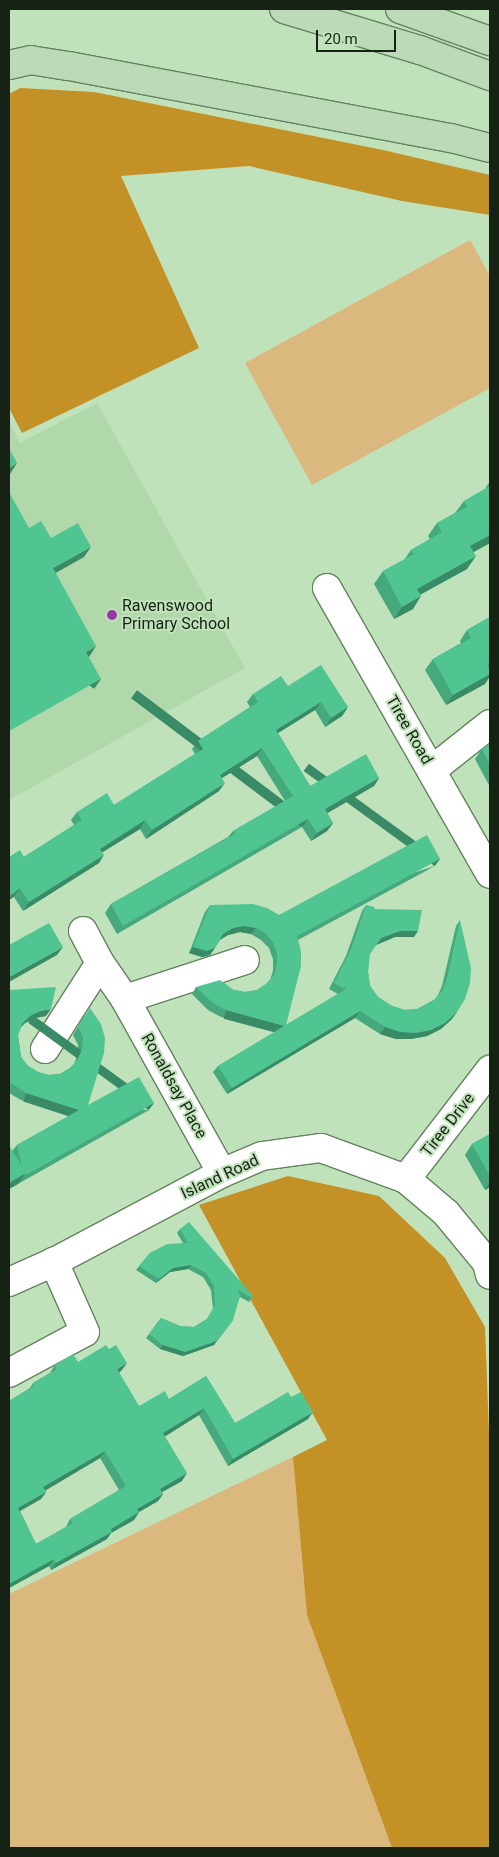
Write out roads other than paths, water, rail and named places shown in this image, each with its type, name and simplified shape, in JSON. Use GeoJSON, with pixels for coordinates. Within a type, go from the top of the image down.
{"type":"FeatureCollection","features":[{"type":"Feature","properties":{"kind":"main road"},"geometry":{"type":"LineString","coordinates":[[284,9],[420,50],[490,76]]}},
{"type":"Feature","properties":{"kind":"main road"},"geometry":{"type":"LineString","coordinates":[[400,9],[490,41]]}},
{"type":"Feature","properties":{"kind":"main road"},"geometry":{"type":"LineString","coordinates":[[9,65],[30,60],[69,66],[451,138],[490,148]]}},
{"type":"Feature","properties":{"kind":"street","name":"Tiree Road"},"geometry":{"type":"LineString","coordinates":[[327,588],[490,874]]}},
{"type":"Feature","properties":{"kind":"street"},"geometry":{"type":"LineString","coordinates":[[432,770],[490,724]]}},
{"type":"Feature","properties":{"kind":"street","name":"Ronaldsay Place"},"geometry":{"type":"LineString","coordinates":[[83,931],[100,963],[125,999],[222,1173]]}},
{"type":"Feature","properties":{"kind":"street"},"geometry":{"type":"LineString","coordinates":[[125,999],[245,960]]}},
{"type":"Feature","properties":{"kind":"street"},"geometry":{"type":"LineString","coordinates":[[44,1049],[100,963]]}},
{"type":"Feature","properties":{"kind":"street","name":"Tiree Drive"},"geometry":{"type":"LineString","coordinates":[[406,1179],[490,1070]]}},
{"type":"Feature","properties":{"kind":"street","name":"Island Road"},"geometry":{"type":"LineString","coordinates":[[9,1282],[54,1262],[222,1173],[262,1156],[321,1148],[406,1179],[446,1213],[487,1263],[490,1275]]}},
{"type":"Feature","properties":{"kind":"street"},"geometry":{"type":"LineString","coordinates":[[9,1373],[85,1332],[54,1262]]}},
{"type":"Feature","properties":{"kind":"place","name":"Ravenswood Primary School"},"geometry":{"type":"Point","coordinates":[112,615]}}]}
